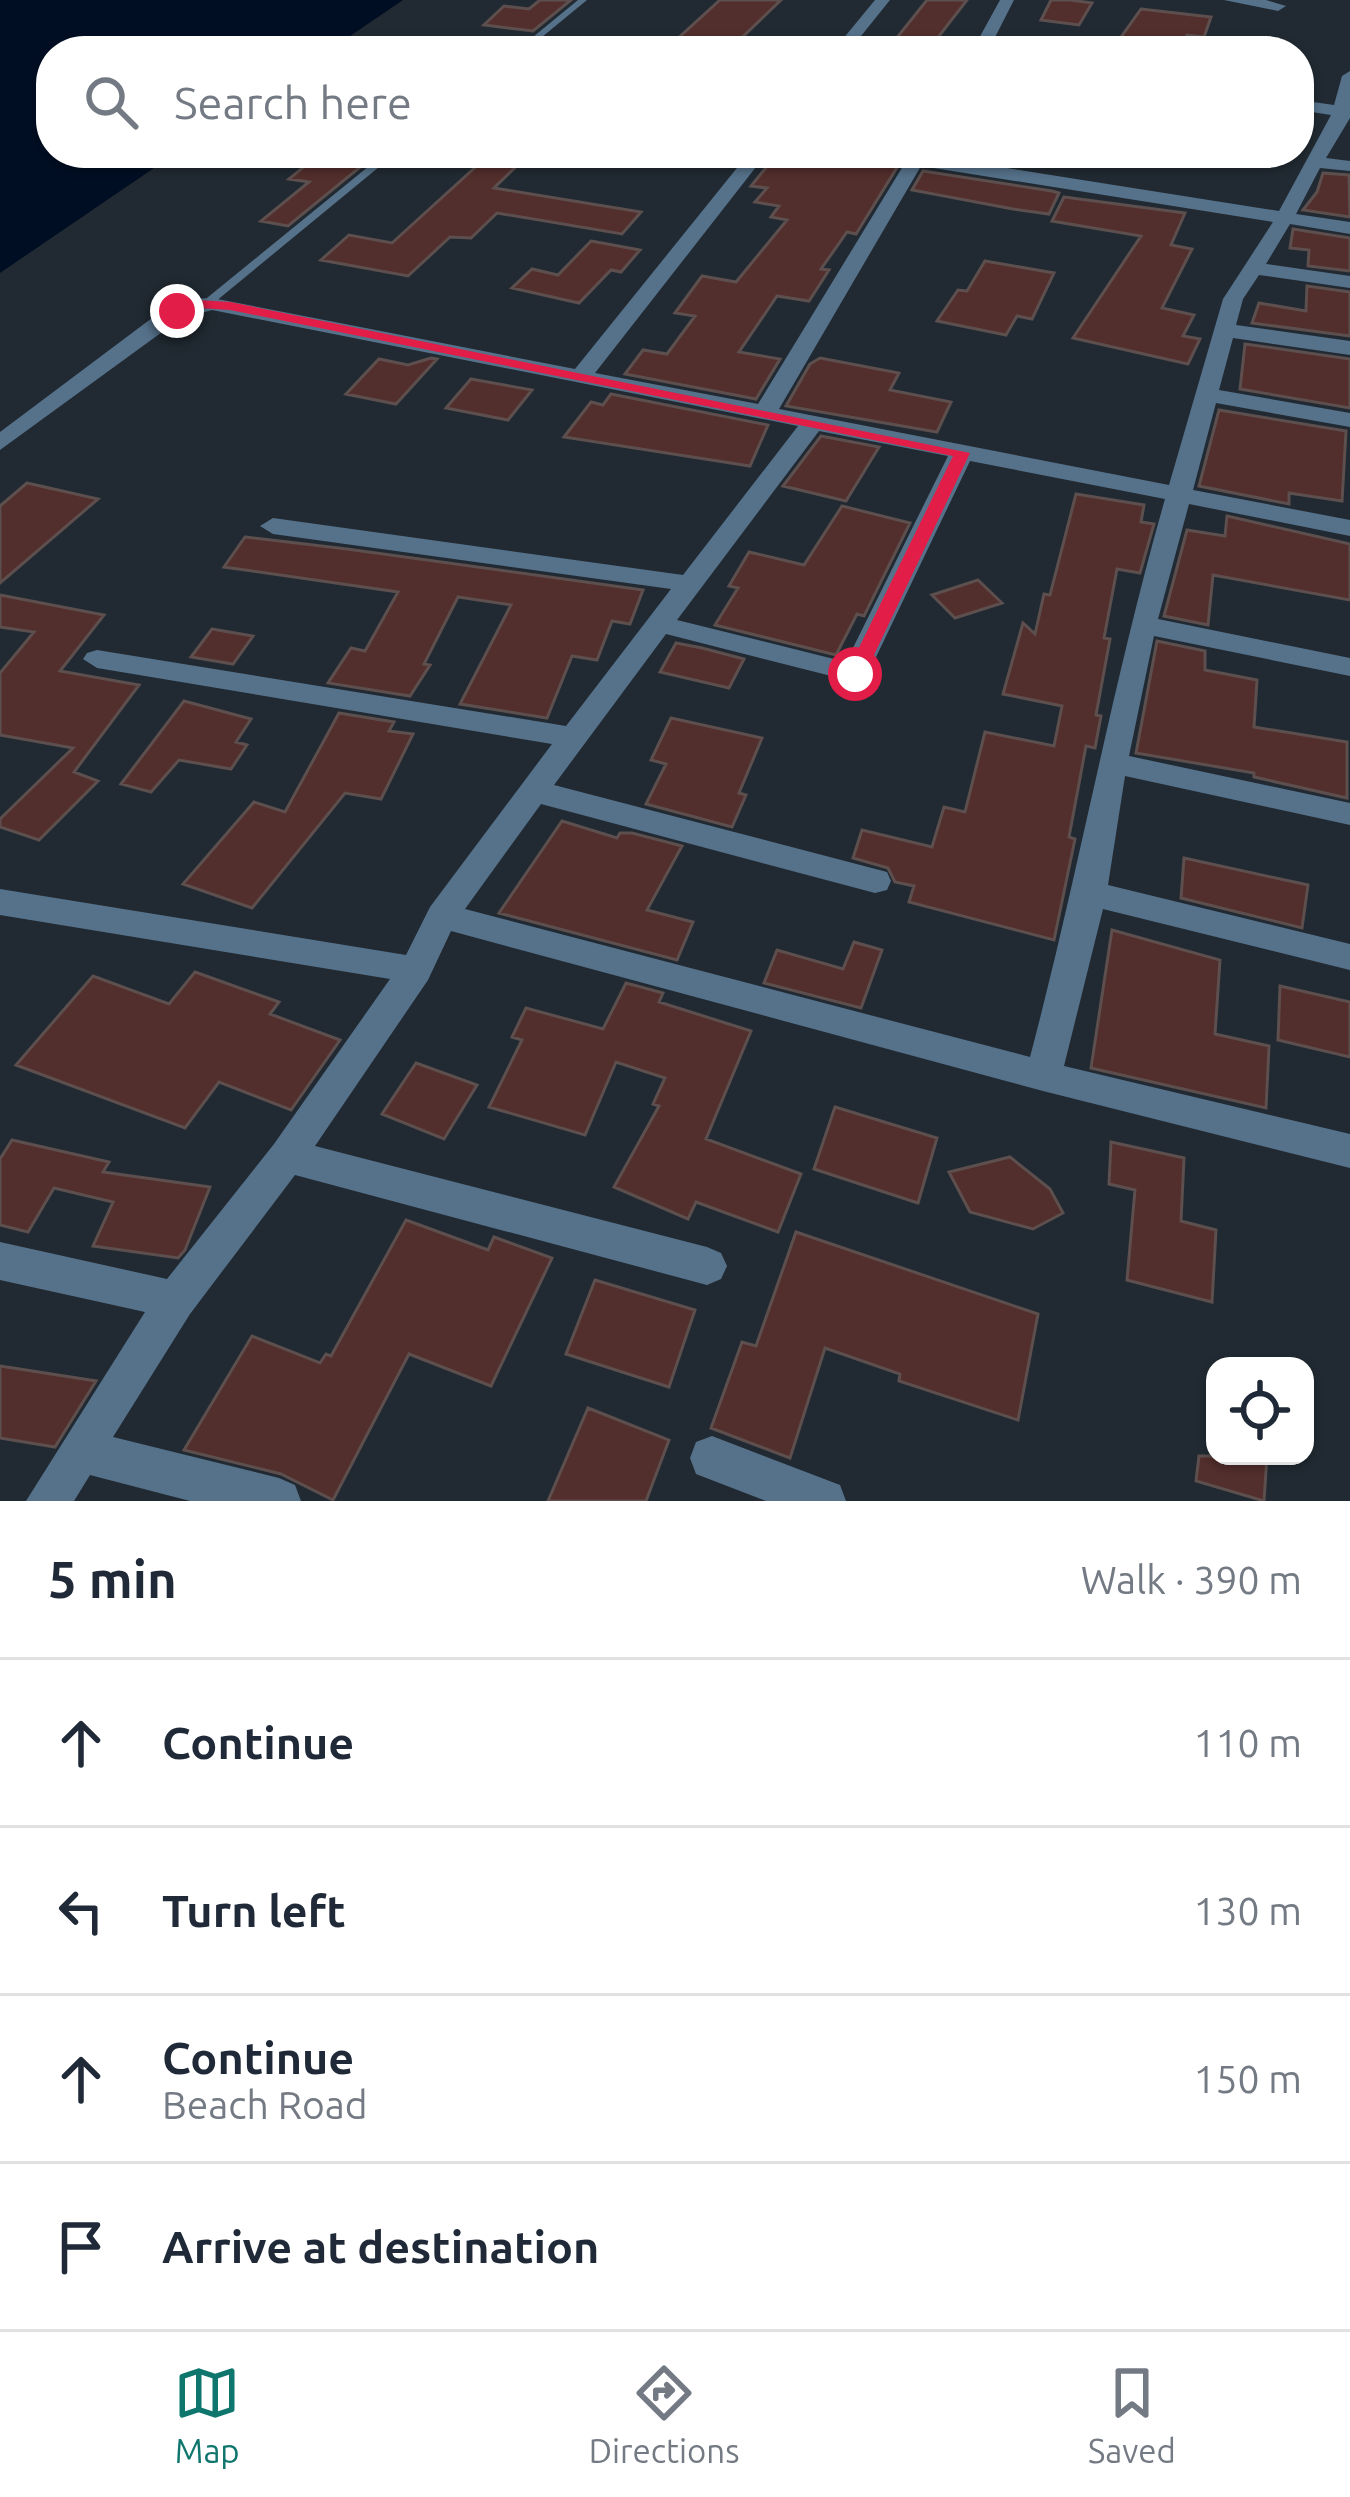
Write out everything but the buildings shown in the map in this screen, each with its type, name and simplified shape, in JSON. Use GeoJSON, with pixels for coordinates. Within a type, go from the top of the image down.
{"type":"FeatureCollection","features":[{"type":"Feature","properties":{"kind":"street"},"geometry":{"type":"LineString","coordinates":[[854,36],[883,0]]}},
{"type":"Feature","properties":{"kind":"street"},"geometry":{"type":"LineString","coordinates":[[988,36],[1006,0]]}},
{"type":"Feature","properties":{"kind":"street"},"geometry":{"type":"LineString","coordinates":[[1231,0],[1278,6]]}},
{"type":"Feature","properties":{"kind":"street"},"geometry":{"type":"LineString","coordinates":[[1350,76],[1346,112],[1314,161],[1350,166]]}},
{"type":"Feature","properties":{"kind":"street"},"geometry":{"type":"LineString","coordinates":[[1314,107],[1346,112]]}},
{"type":"Feature","properties":{"kind":"street"},"geometry":{"type":"LineString","coordinates":[[580,378],[746,168]]}},
{"type":"Feature","properties":{"kind":"street"},"geometry":{"type":"LineString","coordinates":[[765,412],[911,168]]}},
{"type":"Feature","properties":{"kind":"street"},"geometry":{"type":"LineString","coordinates":[[988,168],[1350,228]]}},
{"type":"Feature","properties":{"kind":"street"},"geometry":{"type":"LineString","coordinates":[[1043,1076],[1090,893],[1112,763],[1175,495],[1233,299],[1310,168]]}},
{"type":"Feature","properties":{"kind":"street"},"geometry":{"type":"LineString","coordinates":[[1253,268],[1350,282]]}},
{"type":"Feature","properties":{"kind":"street"},"geometry":{"type":"LineString","coordinates":[[0,443],[172,314],[206,304],[1350,528]]}},
{"type":"Feature","properties":{"kind":"street"},"geometry":{"type":"LineString","coordinates":[[1224,330],[1350,349]]}},
{"type":"Feature","properties":{"kind":"street"},"geometry":{"type":"LineString","coordinates":[[1207,395],[1350,420]]}},
{"type":"Feature","properties":{"kind":"street"},"geometry":{"type":"LineString","coordinates":[[48,1501],[176,1300],[287,1156],[416,970],[442,916],[815,420]]}},
{"type":"Feature","properties":{"kind":"street"},"geometry":{"type":"LineString","coordinates":[[659,624],[855,674],[962,453]]}},
{"type":"Feature","properties":{"kind":"street"},"geometry":{"type":"LineString","coordinates":[[273,526],[691,584]]}},
{"type":"Feature","properties":{"kind":"street"},"geometry":{"type":"LineString","coordinates":[[1143,625],[1350,667]]}},
{"type":"Feature","properties":{"kind":"street"},"geometry":{"type":"LineString","coordinates":[[98,659],[573,737]]}},
{"type":"Feature","properties":{"kind":"street"},"geometry":{"type":"LineString","coordinates":[[1112,763],[1350,814]]}},
{"type":"Feature","properties":{"kind":"street"},"geometry":{"type":"LineString","coordinates":[[533,791],[875,881]]}},
{"type":"Feature","properties":{"kind":"street"},"geometry":{"type":"LineString","coordinates":[[1090,893],[1350,957]]}},
{"type":"Feature","properties":{"kind":"street"},"geometry":{"type":"LineString","coordinates":[[0,902],[416,970]]}},
{"type":"Feature","properties":{"kind":"street"},"geometry":{"type":"LineString","coordinates":[[442,916],[1043,1076],[1350,1151]]}},
{"type":"Feature","properties":{"kind":"street"},"geometry":{"type":"LineString","coordinates":[[287,1156],[707,1266]]}},
{"type":"Feature","properties":{"kind":"street"},"geometry":{"type":"LineString","coordinates":[[0,1262],[176,1300]]}},
{"type":"Feature","properties":{"kind":"street"},"geometry":{"type":"LineString","coordinates":[[80,1451],[279,1501]]}},
{"type":"Feature","properties":{"kind":"street"},"geometry":{"type":"LineString","coordinates":[[712,1458],[824,1501]]}},
{"type":"Feature","properties":{"kind":"lane"},"geometry":{"type":"LineString","coordinates":[[539,36],[583,0]]}},
{"type":"Feature","properties":{"kind":"lane"},"geometry":{"type":"LineString","coordinates":[[206,304],[373,168]]}},
{"type":"Feature","properties":{"kind":"water"},"geometry":{"type":"Polygon","coordinates":[[[0,0],[403,0],[350,36],[36,36],[36,168],[154,168],[0,273],[0,0]]]}},
{"type":"Feature","properties":{"kind":"route"},"geometry":{"type":"LineString","coordinates":[[177,311],[198,304],[230,306],[962,453],[855,674]]}}]}
